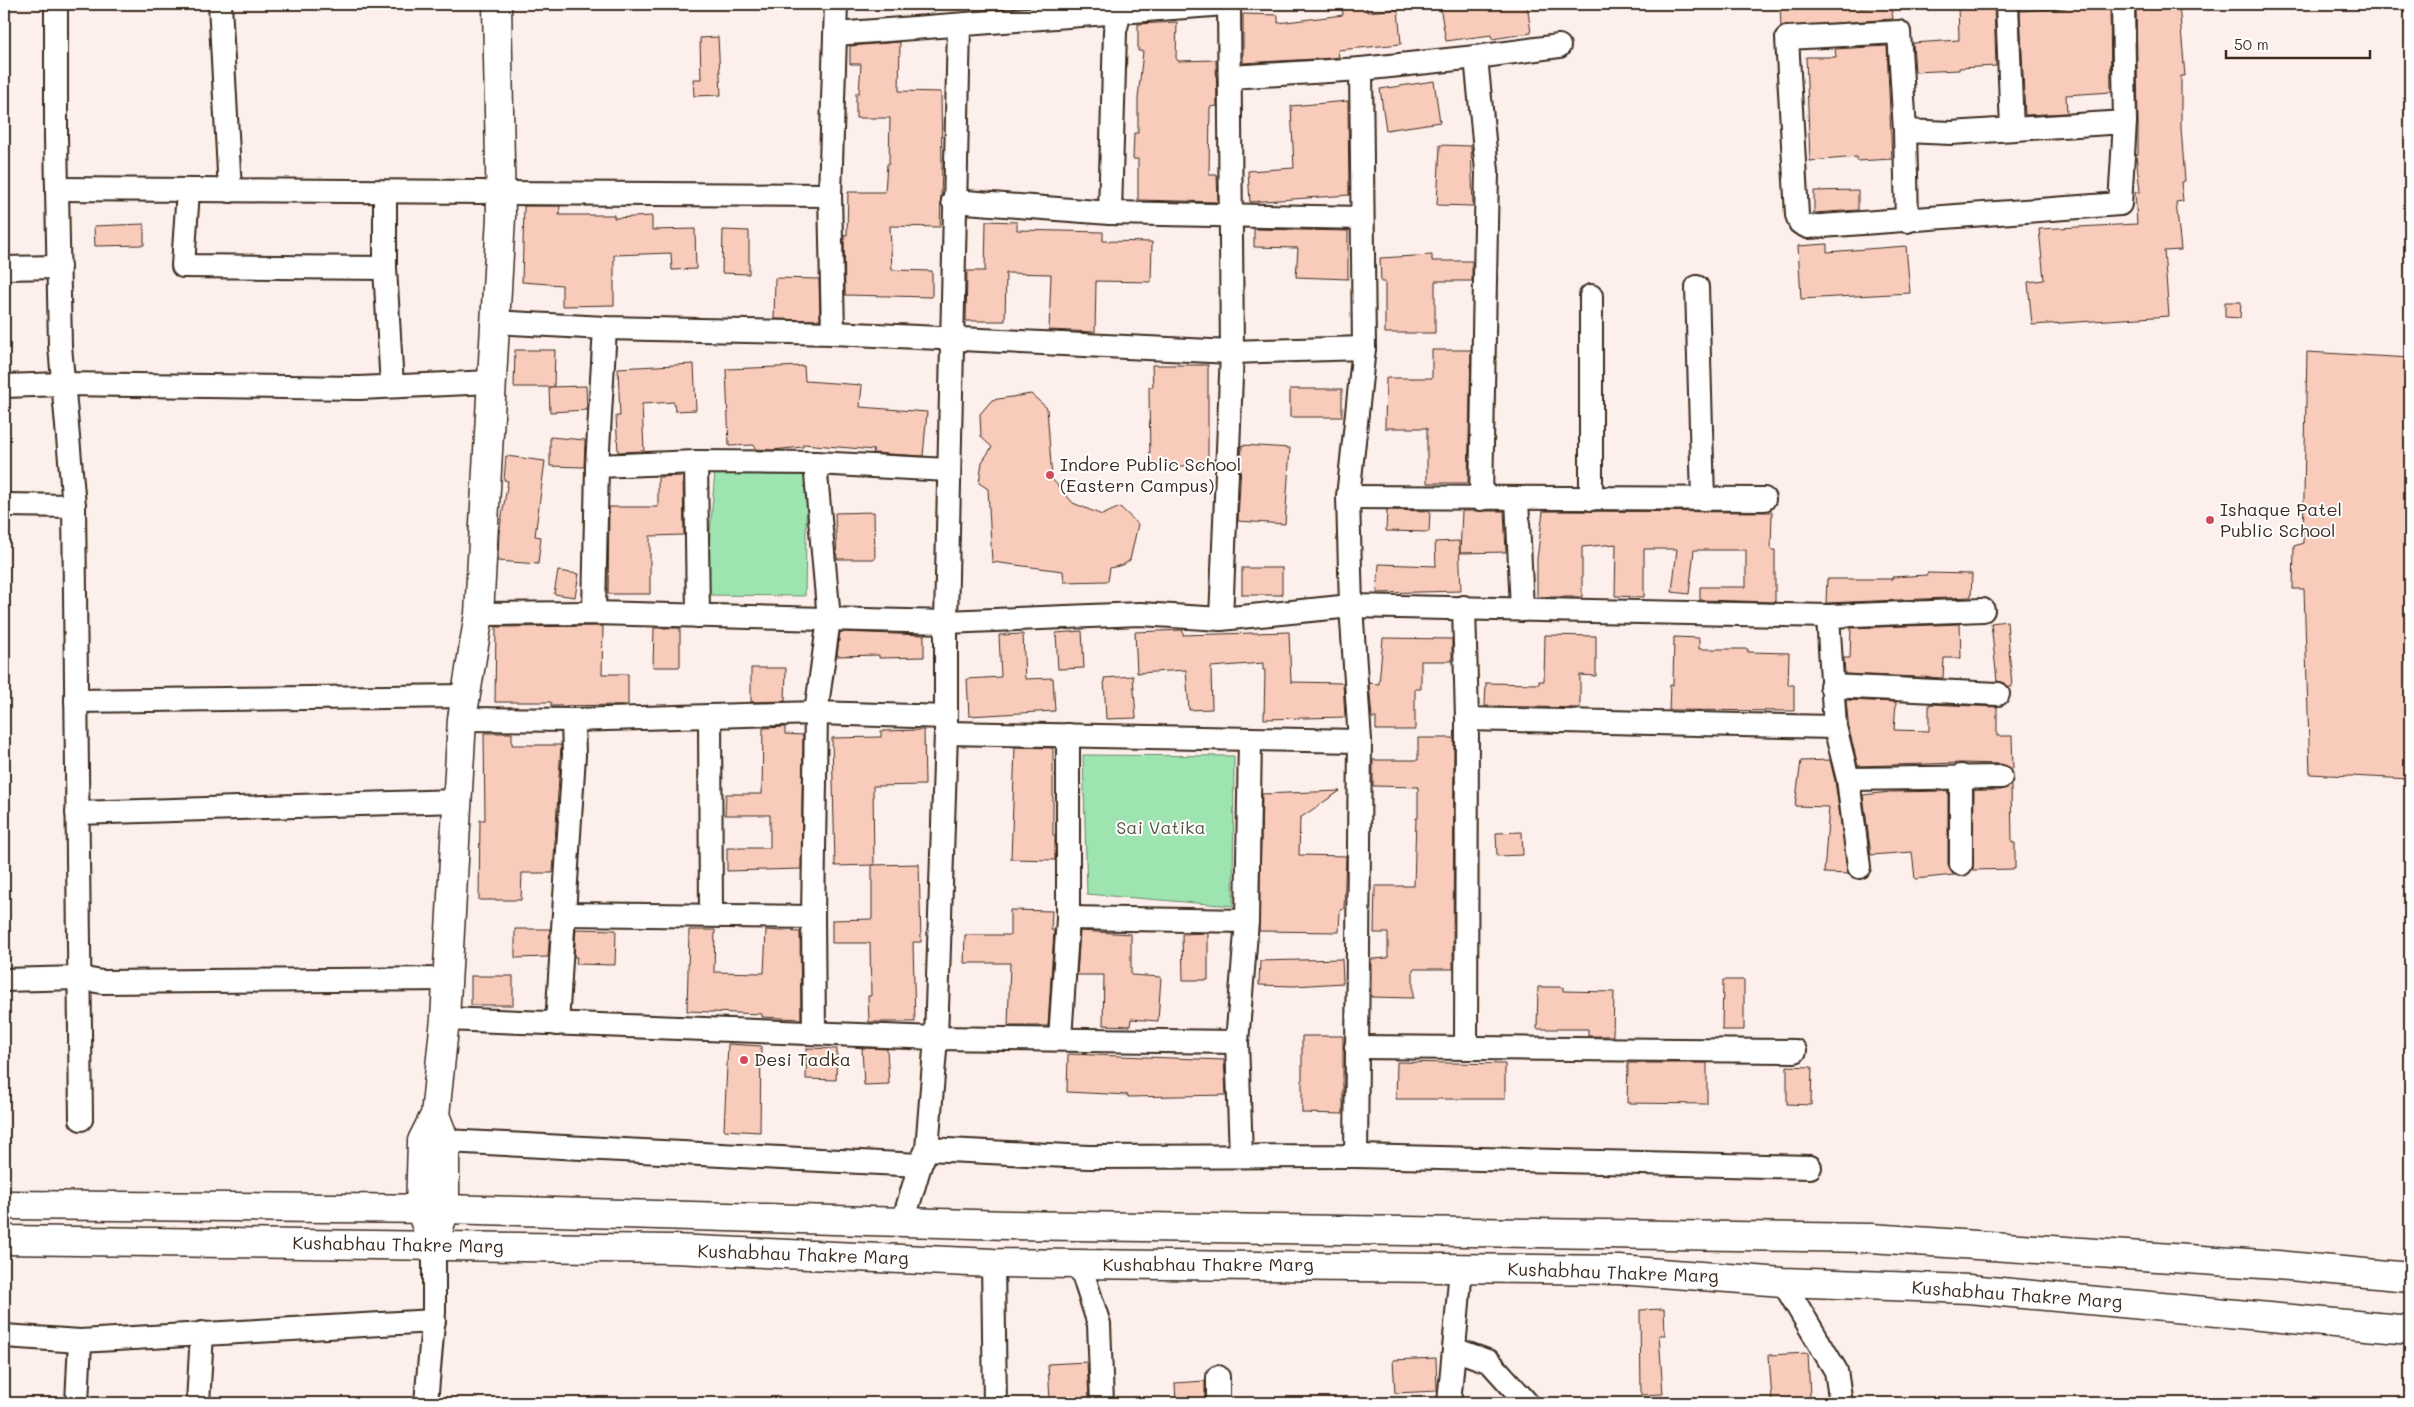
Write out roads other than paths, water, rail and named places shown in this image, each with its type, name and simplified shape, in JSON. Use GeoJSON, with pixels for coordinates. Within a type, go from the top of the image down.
{"type":"FeatureCollection","features":[{"type":"Feature","properties":{"kind":"main road"},"geometry":{"type":"LineString","coordinates":[[434,1246],[432,1209],[422,1141],[435,1115],[445,1020],[464,708],[479,614],[494,322],[492,193],[498,4]]}},
{"type":"Feature","properties":{"kind":"main road"},"geometry":{"type":"LineString","coordinates":[[432,1209],[445,1140],[435,1115]]}},
{"type":"Feature","properties":{"kind":"main road","name":"Kushabhau Thakre Marg"},"geometry":{"type":"LineString","coordinates":[[4,1205],[432,1209],[903,1222],[1872,1238],[2277,1265],[2410,1277]]}},
{"type":"Feature","properties":{"kind":"main road","name":"Kushabhau Thakre Marg"},"geometry":{"type":"LineString","coordinates":[[4,1240],[673,1249],[993,1263],[1619,1270],[1783,1282],[1969,1289],[2410,1330]]}},
{"type":"Feature","properties":{"kind":"street"},"geometry":{"type":"LineString","coordinates":[[56,4],[60,346],[74,506],[81,1119]]}},
{"type":"Feature","properties":{"kind":"street"},"geometry":{"type":"LineString","coordinates":[[220,4],[230,191]]}},
{"type":"Feature","properties":{"kind":"street"},"geometry":{"type":"LineString","coordinates":[[833,333],[830,195],[836,4]]}},
{"type":"Feature","properties":{"kind":"street"},"geometry":{"type":"LineString","coordinates":[[836,34],[1227,4],[1232,215],[1232,352],[1222,619]]}},
{"type":"Feature","properties":{"kind":"street"},"geometry":{"type":"LineString","coordinates":[[2007,4],[2012,129]]}},
{"type":"Feature","properties":{"kind":"street"},"geometry":{"type":"LineString","coordinates":[[1906,221],[1905,132],[1899,32],[1786,38],[1797,215],[1800,223],[1808,227],[1906,221],[2120,204],[2125,122],[2123,4]]}},
{"type":"Feature","properties":{"kind":"street"},"geometry":{"type":"LineString","coordinates":[[1110,213],[1115,31],[1120,12]]}},
{"type":"Feature","properties":{"kind":"street"},"geometry":{"type":"LineString","coordinates":[[903,1222],[924,1157],[936,1038],[946,725],[948,470],[953,339],[954,201],[959,25]]}},
{"type":"Feature","properties":{"kind":"street"},"geometry":{"type":"LineString","coordinates":[[1230,77],[1361,70],[1559,46]]}},
{"type":"Feature","properties":{"kind":"street"},"geometry":{"type":"LineString","coordinates":[[1476,57],[1487,171],[1481,499]]}},
{"type":"Feature","properties":{"kind":"street"},"geometry":{"type":"LineString","coordinates":[[1356,1156],[1360,740],[1351,606],[1348,497],[1364,348],[1361,70]]}},
{"type":"Feature","properties":{"kind":"street"},"geometry":{"type":"LineString","coordinates":[[1905,132],[1951,133],[2125,122]]}},
{"type":"Feature","properties":{"kind":"street"},"geometry":{"type":"LineString","coordinates":[[57,189],[830,195]]}},
{"type":"Feature","properties":{"kind":"street"},"geometry":{"type":"LineString","coordinates":[[188,190],[183,266],[385,268]]}},
{"type":"Feature","properties":{"kind":"street"},"geometry":{"type":"LineString","coordinates":[[385,192],[385,268],[392,386]]}},
{"type":"Feature","properties":{"kind":"street"},"geometry":{"type":"LineString","coordinates":[[954,201],[1110,213],[1362,218]]}},
{"type":"Feature","properties":{"kind":"street"},"geometry":{"type":"LineString","coordinates":[[4,268],[59,267]]}},
{"type":"Feature","properties":{"kind":"street"},"geometry":{"type":"LineString","coordinates":[[1697,287],[1703,499]]}},
{"type":"Feature","properties":{"kind":"street"},"geometry":{"type":"LineString","coordinates":[[1591,296],[1591,499]]}},
{"type":"Feature","properties":{"kind":"street"},"geometry":{"type":"LineString","coordinates":[[494,322],[605,328],[833,333],[1232,352],[1364,348]]}},
{"type":"Feature","properties":{"kind":"street"},"geometry":{"type":"LineString","coordinates":[[594,613],[597,466],[605,328]]}},
{"type":"Feature","properties":{"kind":"street"},"geometry":{"type":"LineString","coordinates":[[4,386],[63,384],[359,388],[490,382]]}},
{"type":"Feature","properties":{"kind":"street"},"geometry":{"type":"LineString","coordinates":[[597,466],[696,462],[816,463],[948,470]]}},
{"type":"Feature","properties":{"kind":"street"},"geometry":{"type":"LineString","coordinates":[[696,462],[698,616]]}},
{"type":"Feature","properties":{"kind":"street"},"geometry":{"type":"LineString","coordinates":[[814,1032],[812,917],[816,713],[829,619],[816,463]]}},
{"type":"Feature","properties":{"kind":"street"},"geometry":{"type":"LineString","coordinates":[[1348,497],[1764,499]]}},
{"type":"Feature","properties":{"kind":"street"},"geometry":{"type":"LineString","coordinates":[[1517,499],[1522,610]]}},
{"type":"Feature","properties":{"kind":"street"},"geometry":{"type":"LineString","coordinates":[[4,505],[74,506]]}},
{"type":"Feature","properties":{"kind":"street"},"geometry":{"type":"LineString","coordinates":[[479,614],[594,613],[946,622],[1140,614],[1222,619],[1351,606],[1828,616],[1982,610]]}},
{"type":"Feature","properties":{"kind":"street"},"geometry":{"type":"LineString","coordinates":[[1464,608],[1467,719],[1466,1048]]}},
{"type":"Feature","properties":{"kind":"street"},"geometry":{"type":"LineString","coordinates":[[1828,616],[1835,727],[1848,779],[1859,867]]}},
{"type":"Feature","properties":{"kind":"street"},"geometry":{"type":"LineString","coordinates":[[1831,686],[1998,694]]}},
{"type":"Feature","properties":{"kind":"street"},"geometry":{"type":"LineString","coordinates":[[76,701],[464,708],[573,720],[816,713],[1068,735],[1360,740]]}},
{"type":"Feature","properties":{"kind":"street"},"geometry":{"type":"LineString","coordinates":[[710,716],[711,915]]}},
{"type":"Feature","properties":{"kind":"street"},"geometry":{"type":"LineString","coordinates":[[1467,719],[1835,727]]}},
{"type":"Feature","properties":{"kind":"street"},"geometry":{"type":"LineString","coordinates":[[557,1024],[574,755],[573,720]]}},
{"type":"Feature","properties":{"kind":"street"},"geometry":{"type":"LineString","coordinates":[[1060,1039],[1068,918],[1068,735]]}},
{"type":"Feature","properties":{"kind":"street"},"geometry":{"type":"LineString","coordinates":[[1241,1156],[1237,1042],[1247,921],[1250,738]]}},
{"type":"Feature","properties":{"kind":"street"},"geometry":{"type":"LineString","coordinates":[[1961,776],[1961,864]]}},
{"type":"Feature","properties":{"kind":"street"},"geometry":{"type":"LineString","coordinates":[[1848,779],[2001,776]]}},
{"type":"Feature","properties":{"kind":"street"},"geometry":{"type":"LineString","coordinates":[[77,813],[457,800]]}},
{"type":"Feature","properties":{"kind":"street"},"geometry":{"type":"LineString","coordinates":[[564,914],[812,917]]}},
{"type":"Feature","properties":{"kind":"street"},"geometry":{"type":"LineString","coordinates":[[1068,918],[1247,921]]}},
{"type":"Feature","properties":{"kind":"street"},"geometry":{"type":"LineString","coordinates":[[4,980],[79,978],[102,982],[447,978]]}},
{"type":"Feature","properties":{"kind":"street"},"geometry":{"type":"LineString","coordinates":[[445,1020],[814,1032],[936,1038],[1237,1042]]}},
{"type":"Feature","properties":{"kind":"street"},"geometry":{"type":"LineString","coordinates":[[1356,1047],[1795,1052]]}},
{"type":"Feature","properties":{"kind":"street"},"geometry":{"type":"LineString","coordinates":[[445,1140],[924,1157],[1356,1156],[1810,1167]]}},
{"type":"Feature","properties":{"kind":"street"},"geometry":{"type":"LineString","coordinates":[[426,1403],[434,1321],[434,1246]]}},
{"type":"Feature","properties":{"kind":"street"},"geometry":{"type":"LineString","coordinates":[[993,1263],[995,1403]]}},
{"type":"Feature","properties":{"kind":"street"},"geometry":{"type":"LineString","coordinates":[[1080,1264],[1099,1324],[1102,1403]]}},
{"type":"Feature","properties":{"kind":"street"},"geometry":{"type":"LineString","coordinates":[[1449,1403],[1461,1268]]}},
{"type":"Feature","properties":{"kind":"street"},"geometry":{"type":"LineString","coordinates":[[1783,1282],[1836,1371],[1841,1403]]}},
{"type":"Feature","properties":{"kind":"street"},"geometry":{"type":"LineString","coordinates":[[4,1336],[80,1341],[434,1321]]}},
{"type":"Feature","properties":{"kind":"street"},"geometry":{"type":"LineString","coordinates":[[198,1403],[202,1333]]}},
{"type":"Feature","properties":{"kind":"street"},"geometry":{"type":"LineString","coordinates":[[78,1403],[80,1341]]}},
{"type":"Feature","properties":{"kind":"street"},"geometry":{"type":"LineString","coordinates":[[1454,1349],[1490,1362],[1527,1403]]}},
{"type":"Feature","properties":{"kind":"street"},"geometry":{"type":"LineString","coordinates":[[1218,1376],[1218,1403]]}},
{"type":"Feature","properties":{"kind":"place","name":"Indore Public School (Eastern Campus)"},"geometry":{"type":"Point","coordinates":[1050,475]}},
{"type":"Feature","properties":{"kind":"place","name":"Ishaque Patel Public School"},"geometry":{"type":"Point","coordinates":[2210,520]}},
{"type":"Feature","properties":{"kind":"place","name":"Desi Tadka"},"geometry":{"type":"Point","coordinates":[744,1060]}},
{"type":"Feature","properties":{"kind":"park label","name":"Sai Vatika"},"geometry":{"type":"Point","coordinates":[1161,828]}}]}
